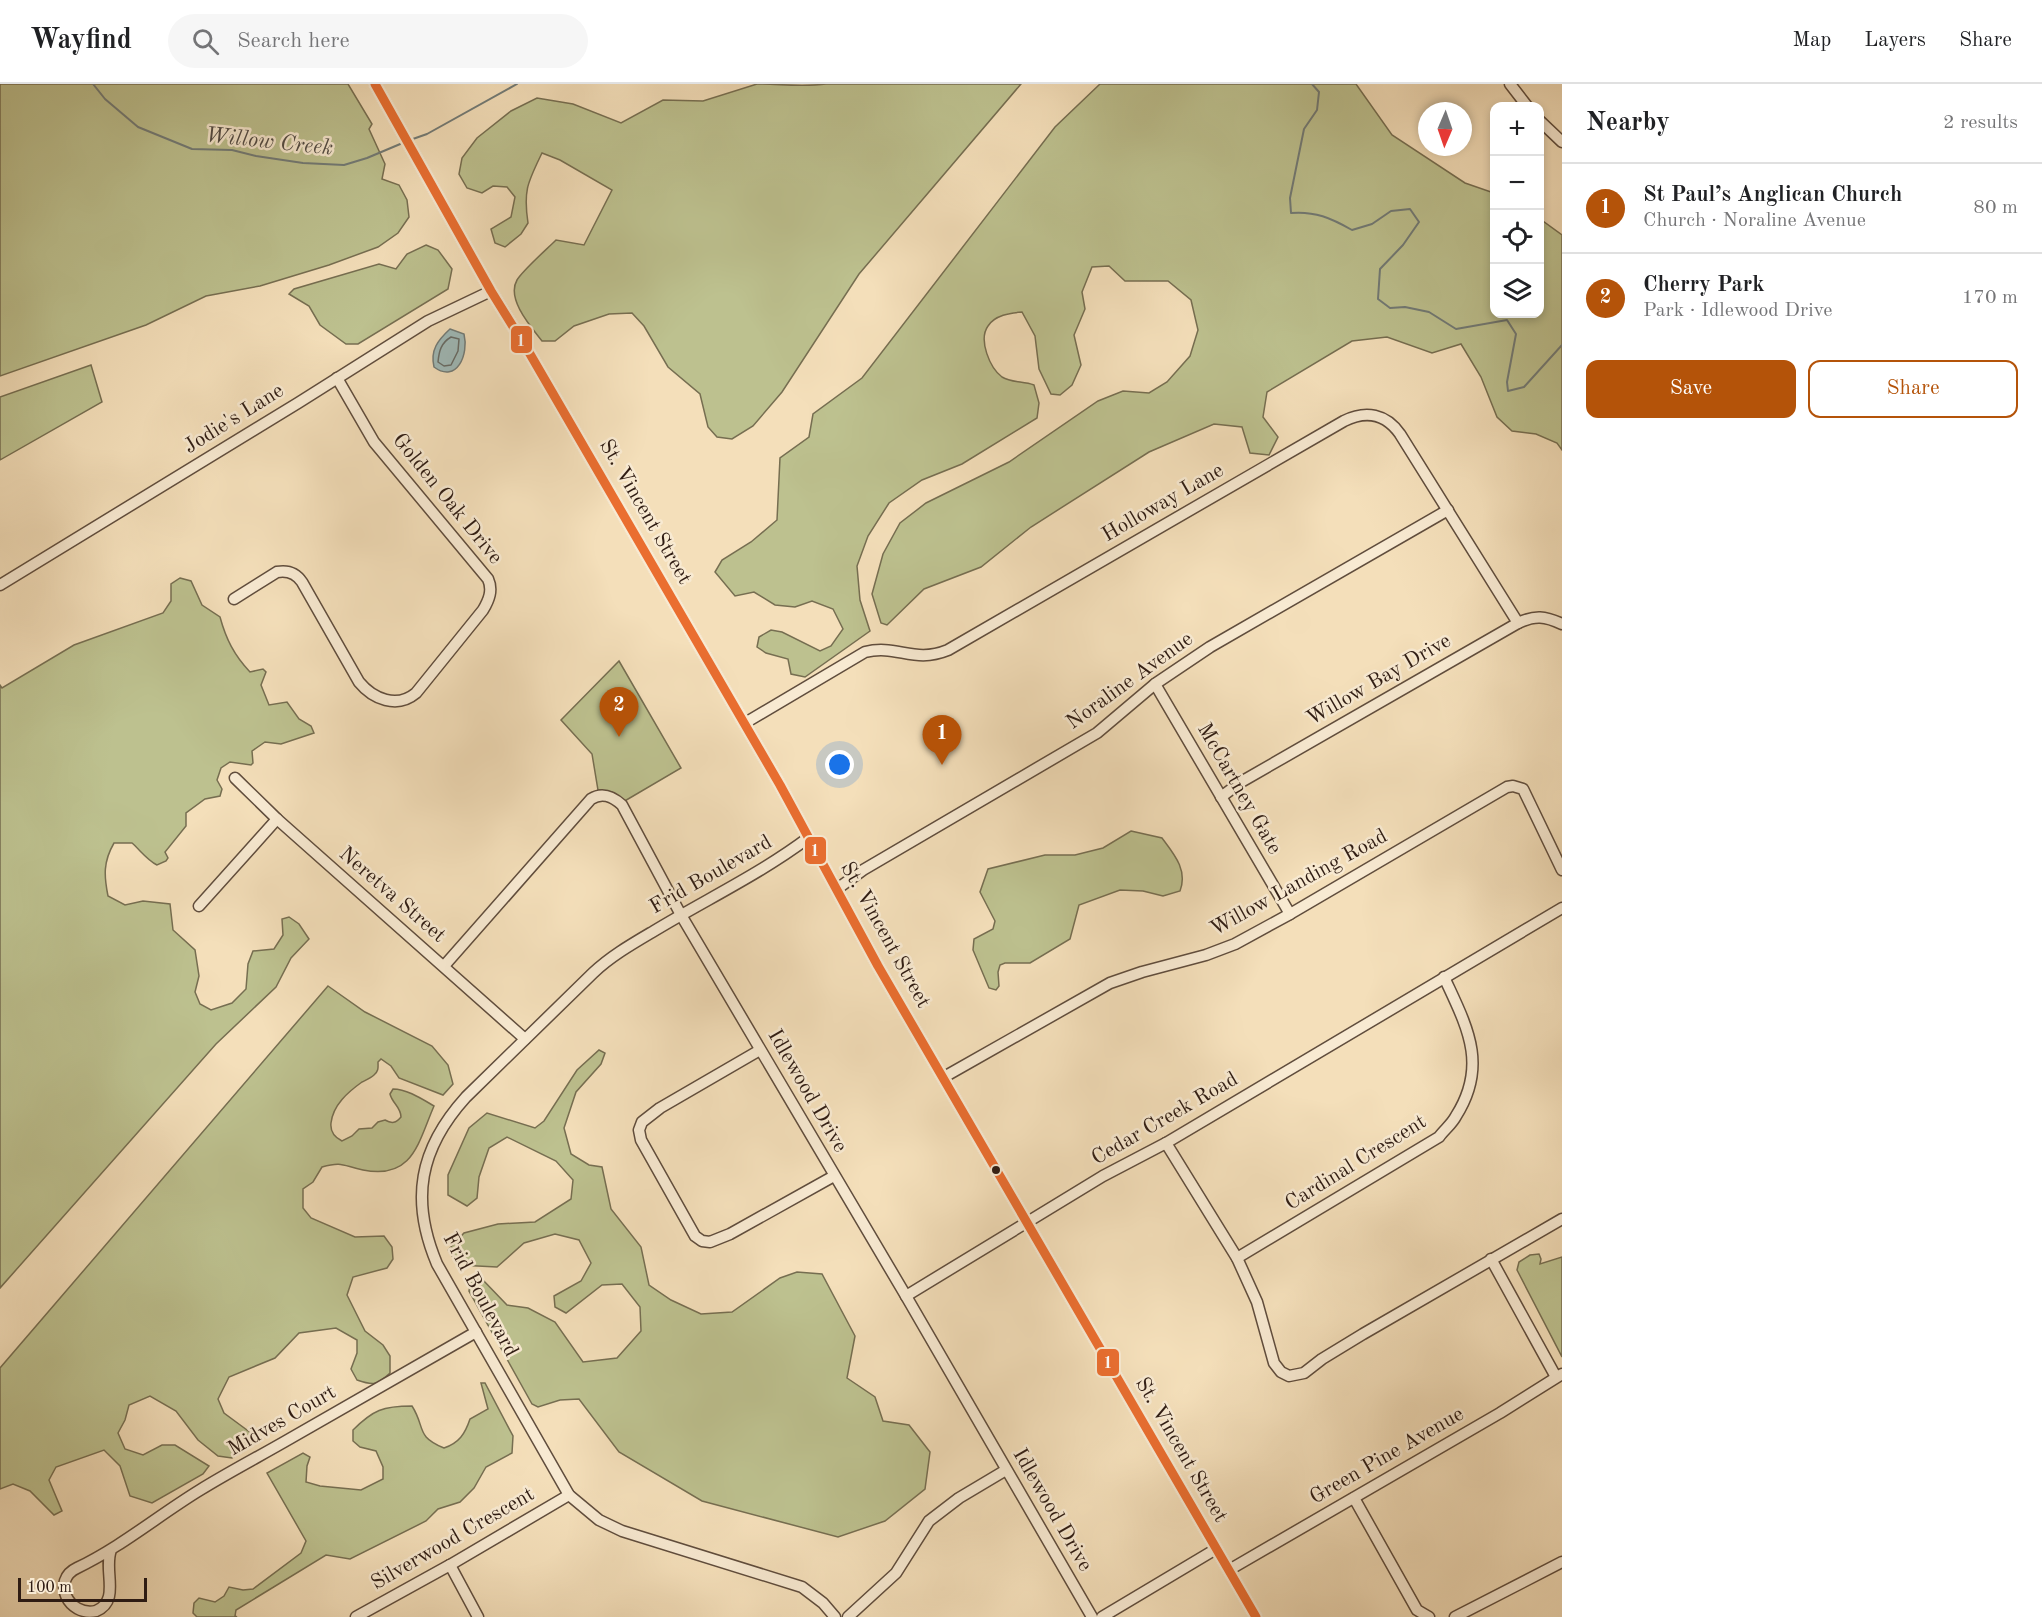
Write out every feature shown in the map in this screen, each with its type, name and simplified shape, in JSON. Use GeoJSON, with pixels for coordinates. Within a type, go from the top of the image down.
{"type":"FeatureCollection","features":[{"type":"Feature","properties":{"kind":"street","name":"St. Vincent Street"},"geometry":{"type":"LineString","coordinates":[[375,84],[491,291],[745,723],[879,966],[1026,1223],[1256,1617]]}},
{"type":"Feature","properties":{"kind":"street"},"geometry":{"type":"LineString","coordinates":[[1510,84],[1524,102]]}},
{"type":"Feature","properties":{"kind":"street"},"geometry":{"type":"LineString","coordinates":[[1544,126],[1562,142]]}},
{"type":"Feature","properties":{"kind":"street","name":"Jodie's Lane"},"geometry":{"type":"LineString","coordinates":[[0,585],[428,321],[491,291]]}},
{"type":"Feature","properties":{"kind":"street","name":"Golden Oak Drive"},"geometry":{"type":"LineString","coordinates":[[234,599],[277,572],[295,574],[302,582],[359,682],[379,698],[394,701],[406,700],[416,693],[489,601],[491,589],[488,579],[374,442],[337,378]]}},
{"type":"Feature","properties":{"kind":"street","name":"Holloway Lane"},"geometry":{"type":"LineString","coordinates":[[745,723],[865,652],[876,649],[927,656],[948,650],[1353,416],[1372,414],[1390,421],[1518,623]]}},
{"type":"Feature","properties":{"kind":"street","name":"Noraline Avenue"},"geometry":{"type":"LineString","coordinates":[[837,889],[862,870],[1097,733],[1155,684],[1210,647],[1448,510]]}},
{"type":"Feature","properties":{"kind":"street","name":"Willow Bay Drive"},"geometry":{"type":"LineString","coordinates":[[1221,796],[1241,782],[1518,623],[1537,616],[1562,624]]}},
{"type":"Feature","properties":{"kind":"street","name":"McCartney Gate"},"geometry":{"type":"LineString","coordinates":[[1155,684],[1290,914]]}},
{"type":"Feature","properties":{"kind":"street","name":"Neretva Street"},"geometry":{"type":"LineString","coordinates":[[235,777],[277,819],[525,1039]]}},
{"type":"Feature","properties":{"kind":"street","name":"Willow Landing Road"},"geometry":{"type":"LineString","coordinates":[[944,1077],[1110,983],[1142,972],[1206,956],[1235,944],[1499,791],[1513,786],[1523,789],[1562,870]]}},
{"type":"Feature","properties":{"kind":"street","name":"Idlewood Drive"},"geometry":{"type":"LineString","coordinates":[[444,966],[585,804],[597,795],[609,796],[622,805],[681,915],[1092,1617]]}},
{"type":"Feature","properties":{"kind":"street"},"geometry":{"type":"LineString","coordinates":[[199,906],[277,819]]}},
{"type":"Feature","properties":{"kind":"street","name":"Frid Boulevard"},"geometry":{"type":"LineString","coordinates":[[808,838],[784,856],[681,915],[603,964],[466,1097],[447,1119],[432,1145],[424,1173],[422,1206],[428,1244],[437,1264],[569,1495],[599,1520],[622,1531],[802,1587],[823,1603],[835,1617]]}},
{"type":"Feature","properties":{"kind":"street","name":"Cedar Creek Road"},"geometry":{"type":"LineString","coordinates":[[906,1296],[1103,1176],[1166,1143],[1562,908]]}},
{"type":"Feature","properties":{"kind":"street","name":"Cardinal Crescent"},"geometry":{"type":"LineString","coordinates":[[1237,1258],[1438,1137],[1456,1116],[1468,1091],[1473,1062],[1470,1035],[1444,976]]}},
{"type":"Feature","properties":{"kind":"street"},"geometry":{"type":"LineString","coordinates":[[760,1050],[660,1108],[642,1122],[639,1130],[641,1140],[695,1236],[702,1241],[710,1242],[730,1234],[834,1176]]}},
{"type":"Feature","properties":{"kind":"street"},"geometry":{"type":"LineString","coordinates":[[1166,1143],[1237,1258],[1257,1302],[1274,1363],[1281,1372],[1289,1376],[1304,1373],[1363,1334],[1562,1219]]}},
{"type":"Feature","properties":{"kind":"street"},"geometry":{"type":"LineString","coordinates":[[1491,1259],[1559,1375]]}},
{"type":"Feature","properties":{"kind":"street","name":"Midves Court"},"geometry":{"type":"LineString","coordinates":[[111,1550],[108,1566],[111,1594],[108,1601],[102,1607],[89,1612],[81,1612],[74,1608],[65,1596],[64,1588],[69,1574],[75,1569],[111,1550],[200,1490],[476,1332]]}},
{"type":"Feature","properties":{"kind":"street","name":"Green Pine Avenue"},"geometry":{"type":"LineString","coordinates":[[1229,1570],[1500,1413],[1559,1375]]}},
{"type":"Feature","properties":{"kind":"street"},"geometry":{"type":"LineString","coordinates":[[848,1617],[896,1573],[929,1521],[958,1498],[1006,1470]]}},
{"type":"Feature","properties":{"kind":"street","name":"Silverwood Crescent"},"geometry":{"type":"LineString","coordinates":[[356,1617],[569,1495]]}},
{"type":"Feature","properties":{"kind":"street"},"geometry":{"type":"LineString","coordinates":[[1354,1498],[1417,1610],[1429,1617]]}},
{"type":"Feature","properties":{"kind":"street"},"geometry":{"type":"LineString","coordinates":[[1102,1617],[1216,1549]]}},
{"type":"Feature","properties":{"kind":"street"},"geometry":{"type":"LineString","coordinates":[[1455,1617],[1562,1562]]}},
{"type":"Feature","properties":{"kind":"street"},"geometry":{"type":"LineString","coordinates":[[450,1565],[478,1617]]}},
{"type":"Feature","properties":{"kind":"green space"},"geometry":{"type":"Polygon","coordinates":[[[0,84],[348,84],[372,124],[369,129],[385,164],[382,179],[399,185],[407,200],[409,217],[398,233],[378,247],[260,286],[206,296],[146,325],[0,376],[0,84]]]}},
{"type":"Feature","properties":{"kind":"green space"},"geometry":{"type":"Polygon","coordinates":[[[757,84],[1021,84],[859,274],[782,392],[753,426],[732,439],[717,437],[708,427],[700,394],[668,367],[644,326],[632,313],[609,314],[574,326],[555,341],[542,341],[526,321],[517,304],[514,288],[520,276],[556,240],[584,245],[612,190],[560,160],[542,153],[528,186],[526,202],[528,223],[521,234],[505,247],[495,243],[491,229],[511,217],[515,197],[507,187],[493,186],[482,193],[467,188],[459,174],[462,158],[477,138],[511,111],[537,98],[573,104],[621,123],[663,100],[703,101],[757,84]]]}},
{"type":"Feature","properties":{"kind":"green space"},"geometry":{"type":"Polygon","coordinates":[[[1100,84],[1356,84],[1392,135],[1418,152],[1418,156],[1424,156],[1465,183],[1490,192],[1490,318],[1544,318],[1544,222],[1562,235],[1562,450],[1557,443],[1536,434],[1512,431],[1497,417],[1481,377],[1461,344],[1432,353],[1387,337],[1352,341],[1267,392],[1263,417],[1278,437],[1269,455],[1250,453],[1242,427],[1214,424],[1149,452],[1031,527],[981,567],[924,589],[887,625],[881,623],[872,594],[883,554],[900,523],[926,503],[1009,462],[1098,401],[1123,391],[1149,393],[1167,382],[1190,356],[1198,330],[1191,300],[1168,281],[1125,281],[1109,266],[1092,267],[1082,292],[1085,309],[1074,335],[1081,365],[1072,385],[1060,395],[1051,394],[1039,369],[1035,336],[1022,312],[1003,315],[991,322],[984,339],[990,361],[1002,377],[1034,385],[1039,403],[1037,418],[962,464],[922,480],[889,503],[868,536],[857,566],[860,600],[870,631],[805,677],[791,674],[788,659],[766,653],[757,647],[759,637],[771,630],[782,632],[820,651],[831,646],[843,629],[833,609],[812,601],[795,607],[775,605],[754,592],[735,596],[715,572],[722,560],[751,542],[777,520],[780,458],[809,437],[813,414],[862,378],[1055,127],[1100,84]]]}},
{"type":"Feature","properties":{"kind":"green space"},"geometry":{"type":"Polygon","coordinates":[[[426,245],[438,250],[452,269],[448,289],[358,344],[346,344],[320,325],[309,306],[289,294],[294,289],[379,264],[396,269],[407,254],[426,245]]]}},
{"type":"Feature","properties":{"kind":"green space"},"geometry":{"type":"Polygon","coordinates":[[[91,365],[102,402],[0,460],[0,397],[91,365]]]}},
{"type":"Feature","properties":{"kind":"green space"},"geometry":{"type":"Polygon","coordinates":[[[180,578],[191,581],[202,605],[220,617],[231,646],[250,672],[263,669],[266,672],[261,685],[269,705],[287,702],[299,719],[311,726],[314,733],[281,744],[265,742],[252,751],[253,763],[251,765],[230,762],[221,768],[217,780],[222,789],[220,796],[205,799],[186,813],[186,826],[165,852],[168,858],[166,861],[157,865],[132,843],[114,843],[105,869],[108,896],[125,905],[143,901],[170,904],[173,930],[195,950],[199,976],[195,992],[200,1004],[211,1010],[232,1003],[246,989],[248,964],[253,951],[274,949],[283,935],[282,919],[289,917],[299,924],[309,939],[291,958],[276,987],[216,1044],[0,1288],[0,685],[2,688],[74,645],[163,613],[171,601],[171,584],[180,578]]]}},
{"type":"Feature","properties":{"kind":"green space"},"geometry":{"type":"Polygon","coordinates":[[[619,661],[681,768],[623,802],[612,792],[598,790],[592,754],[561,720],[619,661]]]}},
{"type":"Feature","properties":{"kind":"green space"},"geometry":{"type":"Polygon","coordinates":[[[1131,831],[1162,838],[1181,869],[1180,891],[1163,896],[1143,891],[1120,890],[1079,905],[1070,939],[1030,963],[1000,965],[999,986],[996,990],[989,988],[973,950],[974,939],[993,929],[995,921],[980,892],[988,869],[1045,855],[1075,855],[1103,848],[1131,831]]]}},
{"type":"Feature","properties":{"kind":"green space"},"geometry":{"type":"Polygon","coordinates":[[[328,986],[365,1012],[432,1046],[448,1065],[453,1084],[443,1095],[399,1078],[391,1066],[381,1059],[378,1062],[376,1073],[352,1090],[338,1105],[332,1116],[332,1132],[342,1141],[359,1129],[372,1128],[378,1122],[397,1121],[401,1114],[390,1094],[393,1089],[398,1089],[434,1106],[418,1145],[403,1164],[380,1172],[334,1164],[322,1167],[313,1182],[303,1189],[303,1208],[311,1218],[355,1237],[384,1236],[392,1247],[393,1259],[387,1268],[353,1277],[347,1295],[365,1331],[383,1345],[390,1356],[390,1373],[375,1383],[357,1380],[351,1369],[357,1353],[357,1340],[336,1328],[299,1333],[275,1358],[229,1377],[218,1399],[224,1413],[251,1433],[248,1448],[232,1458],[218,1456],[198,1440],[176,1411],[150,1396],[129,1405],[118,1433],[125,1449],[143,1455],[162,1445],[175,1445],[209,1466],[203,1474],[152,1503],[130,1496],[120,1466],[104,1450],[56,1467],[49,1480],[62,1511],[54,1515],[30,1491],[13,1484],[0,1489],[0,1368],[328,986]]]}},
{"type":"Feature","properties":{"kind":"green space"},"geometry":{"type":"Polygon","coordinates":[[[599,1050],[605,1053],[601,1064],[576,1092],[564,1128],[571,1154],[589,1165],[602,1167],[611,1209],[641,1247],[649,1285],[671,1300],[701,1314],[732,1312],[780,1278],[797,1272],[822,1274],[855,1336],[847,1378],[875,1397],[883,1421],[909,1425],[930,1452],[925,1489],[885,1521],[838,1537],[702,1501],[619,1452],[579,1399],[560,1400],[538,1407],[532,1404],[469,1291],[471,1280],[482,1279],[507,1305],[528,1308],[555,1322],[583,1362],[617,1358],[641,1331],[640,1307],[622,1284],[602,1285],[566,1313],[555,1307],[554,1296],[581,1281],[591,1263],[579,1240],[555,1234],[524,1243],[497,1267],[458,1265],[448,1250],[464,1233],[498,1224],[535,1222],[571,1199],[573,1180],[556,1161],[507,1137],[489,1148],[479,1177],[477,1198],[467,1206],[448,1195],[448,1175],[469,1128],[487,1113],[535,1128],[544,1121],[577,1070],[599,1050]]]}},
{"type":"Feature","properties":{"kind":"green space"},"geometry":{"type":"Polygon","coordinates":[[[1539,1254],[1540,1264],[1562,1257],[1562,1357],[1517,1270],[1519,1262],[1530,1255],[1539,1254]]]}},
{"type":"Feature","properties":{"kind":"green space"},"geometry":{"type":"Polygon","coordinates":[[[481,1383],[485,1383],[513,1436],[512,1453],[486,1467],[474,1488],[460,1502],[438,1509],[426,1521],[350,1559],[326,1555],[236,1610],[235,1616],[237,1617],[197,1617],[193,1613],[194,1603],[199,1598],[215,1602],[224,1596],[229,1587],[243,1590],[253,1589],[301,1553],[306,1541],[267,1473],[303,1453],[310,1457],[306,1482],[320,1486],[361,1490],[383,1479],[383,1467],[376,1451],[360,1447],[353,1441],[353,1430],[360,1423],[379,1410],[412,1406],[425,1435],[444,1448],[461,1437],[470,1419],[488,1409],[481,1383]]]}},
{"type":"Feature","properties":{"kind":"water"},"geometry":{"type":"Polygon","coordinates":[[[450,329],[464,334],[465,350],[460,364],[449,372],[434,367],[433,355],[439,341],[450,329]]]}},
{"type":"Feature","properties":{"kind":"waterway","name":"Willow Creek"},"geometry":{"type":"LineString","coordinates":[[93,84],[105,99],[138,127],[192,149],[232,150],[303,163],[344,165],[405,142]]}},
{"type":"Feature","properties":{"kind":"waterway","name":"Willow Creek"},"geometry":{"type":"LineString","coordinates":[[410,140],[427,134],[517,84]]}},
{"type":"Feature","properties":{"kind":"waterway","name":"Willow Creek"},"geometry":{"type":"LineString","coordinates":[[1312,84],[1319,92],[1317,110],[1304,129],[1290,198],[1291,213],[1323,216],[1352,230],[1372,224],[1391,211],[1410,209],[1419,222],[1403,245],[1380,269],[1378,299],[1390,308],[1405,307],[1429,312],[1456,329],[1507,320],[1516,334],[1507,382],[1508,391],[1524,387],[1562,345]]}},
{"type":"Feature","properties":{"kind":"transit line","name":"1"},"geometry":{"type":"LineString","coordinates":[[375,84],[491,291],[530,354],[780,785],[878,966],[1256,1617]]}},
{"type":"Feature","properties":{"kind":"place","name":"Cherry Park"},"geometry":{"type":"Point","coordinates":[619,737]}},
{"type":"Feature","properties":{"kind":"place","name":"St Paul’s Anglican Church"},"geometry":{"type":"Point","coordinates":[942,765]}}]}
